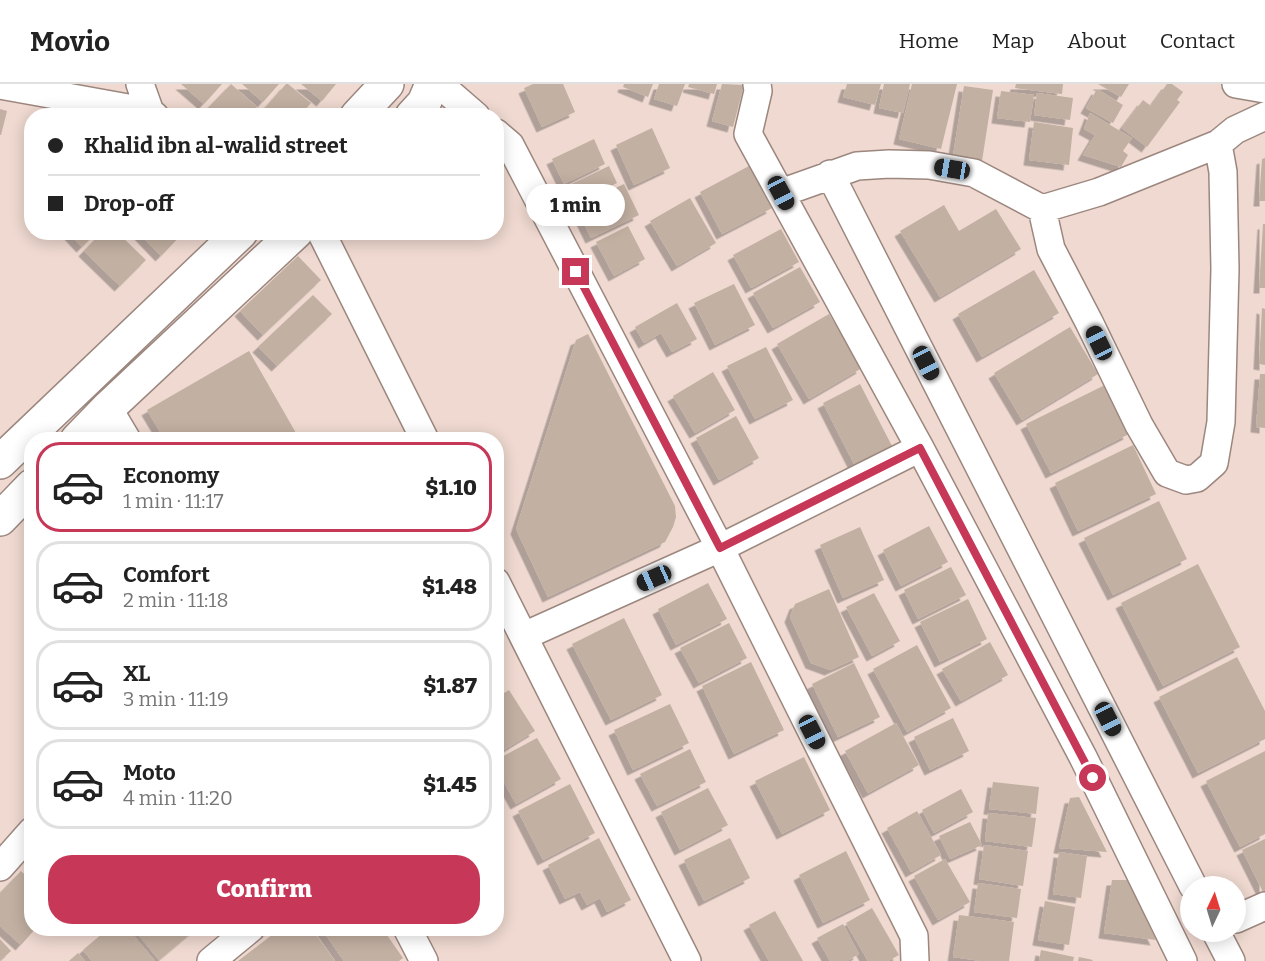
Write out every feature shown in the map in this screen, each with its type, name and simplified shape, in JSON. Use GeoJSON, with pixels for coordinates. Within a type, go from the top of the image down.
{"type":"FeatureCollection","features":[{"type":"Feature","properties":{"kind":"street"},"geometry":{"type":"LineString","coordinates":[[140,84],[150,108]]}},
{"type":"Feature","properties":{"kind":"street"},"geometry":{"type":"LineString","coordinates":[[364,108],[387,84]]}},
{"type":"Feature","properties":{"kind":"street"},"geometry":{"type":"LineString","coordinates":[[419,108],[432,84]]}},
{"type":"Feature","properties":{"kind":"street"},"geometry":{"type":"LineString","coordinates":[[439,84],[467,108]]}},
{"type":"Feature","properties":{"kind":"street"},"geometry":{"type":"LineString","coordinates":[[757,84],[758,92],[748,134],[920,448],[1083,758],[1183,961]]}},
{"type":"Feature","properties":{"kind":"street"},"geometry":{"type":"LineString","coordinates":[[1236,84],[1265,89]]}},
{"type":"Feature","properties":{"kind":"street"},"geometry":{"type":"LineString","coordinates":[[0,85],[121,108]]}},
{"type":"Feature","properties":{"kind":"street"},"geometry":{"type":"LineString","coordinates":[[781,193],[857,166],[929,165],[974,173],[1042,209],[1099,192],[1218,144],[1235,130],[1265,116]]}},
{"type":"Feature","properties":{"kind":"street"},"geometry":{"type":"LineString","coordinates":[[504,140],[510,145],[720,548],[914,936],[915,961]]}},
{"type":"Feature","properties":{"kind":"street"},"geometry":{"type":"LineString","coordinates":[[1042,209],[1051,249],[1139,425],[1167,473],[1186,480],[1197,478],[1214,464],[1221,422],[1225,269],[1223,172],[1218,144]]}},
{"type":"Feature","properties":{"kind":"street"},"geometry":{"type":"LineString","coordinates":[[830,174],[1188,876]]}},
{"type":"Feature","properties":{"kind":"street"},"geometry":{"type":"LineString","coordinates":[[31,432],[233,240]]}},
{"type":"Feature","properties":{"kind":"street"},"geometry":{"type":"LineString","coordinates":[[85,432],[287,240]]}},
{"type":"Feature","properties":{"kind":"street"},"geometry":{"type":"LineString","coordinates":[[325,240],[421,432]]}},
{"type":"Feature","properties":{"kind":"street"},"geometry":{"type":"LineString","coordinates":[[108,408],[122,432]]}},
{"type":"Feature","properties":{"kind":"street"},"geometry":{"type":"LineString","coordinates":[[0,462],[24,439]]}},
{"type":"Feature","properties":{"kind":"street"},"geometry":{"type":"LineString","coordinates":[[524,636],[720,548],[920,448]]}},
{"type":"Feature","properties":{"kind":"street"},"geometry":{"type":"LineString","coordinates":[[0,519],[24,494]]}},
{"type":"Feature","properties":{"kind":"street"},"geometry":{"type":"LineString","coordinates":[[504,597],[687,961]]}},
{"type":"Feature","properties":{"kind":"street"},"geometry":{"type":"LineString","coordinates":[[0,867],[24,840]]}},
{"type":"Feature","properties":{"kind":"street"},"geometry":{"type":"LineString","coordinates":[[1246,915],[1265,906]]}},
{"type":"Feature","properties":{"kind":"street"},"geometry":{"type":"LineString","coordinates":[[211,961],[241,936]]}},
{"type":"Feature","properties":{"kind":"street"},"geometry":{"type":"LineString","coordinates":[[411,936],[424,961]]}},
{"type":"Feature","properties":{"kind":"street"},"geometry":{"type":"LineString","coordinates":[[1221,942],[1231,961]]}},
{"type":"Feature","properties":{"kind":"building"},"geometry":{"type":"Polygon","coordinates":[[[181,84],[222,84],[204,104],[181,84]]]}},
{"type":"Feature","properties":{"kind":"building"},"geometry":{"type":"Polygon","coordinates":[[[231,84],[257,107],[256,108],[208,108],[231,84]]]}},
{"type":"Feature","properties":{"kind":"building"},"geometry":{"type":"Polygon","coordinates":[[[242,84],[279,84],[263,102],[242,84]]]}},
{"type":"Feature","properties":{"kind":"building"},"geometry":{"type":"Polygon","coordinates":[[[286,84],[311,103],[307,108],[265,108],[286,84]]]}},
{"type":"Feature","properties":{"kind":"building"},"geometry":{"type":"Polygon","coordinates":[[[301,84],[336,84],[322,101],[301,84]]]}},
{"type":"Feature","properties":{"kind":"building"},"geometry":{"type":"Polygon","coordinates":[[[533,84],[563,84],[575,112],[542,127],[524,88],[533,84]]]}},
{"type":"Feature","properties":{"kind":"building"},"geometry":{"type":"Polygon","coordinates":[[[624,84],[653,84],[648,97],[623,87],[624,84]]]}},
{"type":"Feature","properties":{"kind":"building"},"geometry":{"type":"Polygon","coordinates":[[[659,84],[685,84],[677,106],[654,99],[659,84]]]}},
{"type":"Feature","properties":{"kind":"building"},"geometry":{"type":"Polygon","coordinates":[[[689,84],[717,84],[714,94],[688,87],[689,84]]]}},
{"type":"Feature","properties":{"kind":"building"},"geometry":{"type":"Polygon","coordinates":[[[722,84],[744,85],[733,127],[712,121],[722,84]]]}},
{"type":"Feature","properties":{"kind":"building"},"geometry":{"type":"Polygon","coordinates":[[[847,84],[881,84],[875,105],[843,97],[847,84]]]}},
{"type":"Feature","properties":{"kind":"building"},"geometry":{"type":"Polygon","coordinates":[[[884,84],[910,84],[903,113],[879,108],[884,84]]]}},
{"type":"Feature","properties":{"kind":"building"},"geometry":{"type":"Polygon","coordinates":[[[912,84],[957,84],[941,149],[899,139],[912,84]]]}},
{"type":"Feature","properties":{"kind":"building"},"geometry":{"type":"Polygon","coordinates":[[[1016,84],[1063,84],[1062,94],[1015,88],[1016,84]]]}},
{"type":"Feature","properties":{"kind":"building"},"geometry":{"type":"Polygon","coordinates":[[[1098,84],[1129,84],[1121,97],[1098,84]]]}},
{"type":"Feature","properties":{"kind":"building"},"geometry":{"type":"Polygon","coordinates":[[[1167,84],[1172,84],[1183,92],[1177,100],[1180,102],[1147,147],[1122,128],[1143,100],[1151,106],[1167,84]]]}},
{"type":"Feature","properties":{"kind":"building"},"geometry":{"type":"Polygon","coordinates":[[[964,86],[993,90],[982,161],[953,156],[964,86]]]}},
{"type":"Feature","properties":{"kind":"building"},"geometry":{"type":"Polygon","coordinates":[[[1097,89],[1123,105],[1113,123],[1086,108],[1097,89]]]}},
{"type":"Feature","properties":{"kind":"building"},"geometry":{"type":"Polygon","coordinates":[[[1001,91],[1034,95],[1030,122],[997,118],[1001,91]]]}},
{"type":"Feature","properties":{"kind":"building"},"geometry":{"type":"Polygon","coordinates":[[[1037,93],[1073,98],[1070,120],[1034,115],[1037,93]]]}},
{"type":"Feature","properties":{"kind":"building"},"geometry":{"type":"Polygon","coordinates":[[[0,109],[7,111],[1,135],[0,135],[0,109]]]}},
{"type":"Feature","properties":{"kind":"building"},"geometry":{"type":"Polygon","coordinates":[[[1090,113],[1132,138],[1123,151],[1128,155],[1121,167],[1083,155],[1095,135],[1084,129],[1090,113]]]}},
{"type":"Feature","properties":{"kind":"building"},"geometry":{"type":"Polygon","coordinates":[[[1034,122],[1073,128],[1069,165],[1029,160],[1034,122]]]}},
{"type":"Feature","properties":{"kind":"building"},"geometry":{"type":"Polygon","coordinates":[[[652,128],[670,168],[634,185],[616,145],[652,128]]]}},
{"type":"Feature","properties":{"kind":"building"},"geometry":{"type":"Polygon","coordinates":[[[594,139],[605,164],[564,184],[552,159],[594,139]]]}},
{"type":"Feature","properties":{"kind":"building"},"geometry":{"type":"Polygon","coordinates":[[[1265,158],[1265,201],[1259,201],[1262,159],[1265,158]]]}},
{"type":"Feature","properties":{"kind":"building"},"geometry":{"type":"Polygon","coordinates":[[[609,166],[617,183],[574,205],[565,187],[609,166]]]}},
{"type":"Feature","properties":{"kind":"building"},"geometry":{"type":"Polygon","coordinates":[[[749,166],[772,208],[722,234],[700,192],[749,166]]]}},
{"type":"Feature","properties":{"kind":"building"},"geometry":{"type":"Polygon","coordinates":[[[624,184],[639,215],[591,238],[576,207],[624,184]]]}},
{"type":"Feature","properties":{"kind":"building"},"geometry":{"type":"Polygon","coordinates":[[[690,198],[716,243],[677,266],[650,221],[690,198]]]}},
{"type":"Feature","properties":{"kind":"building"},"geometry":{"type":"Polygon","coordinates":[[[944,205],[959,231],[996,209],[1021,249],[940,297],[900,231],[944,205]]]}},
{"type":"Feature","properties":{"kind":"building"},"geometry":{"type":"Polygon","coordinates":[[[1263,224],[1265,224],[1265,288],[1259,288],[1263,224]]]}},
{"type":"Feature","properties":{"kind":"building"},"geometry":{"type":"Polygon","coordinates":[[[628,226],[645,259],[614,276],[596,242],[628,226]]]}},
{"type":"Feature","properties":{"kind":"building"},"geometry":{"type":"Polygon","coordinates":[[[781,229],[799,262],[751,288],[733,255],[781,229]]]}},
{"type":"Feature","properties":{"kind":"building"},"geometry":{"type":"Polygon","coordinates":[[[75,240],[89,240],[82,247],[75,240]]]}},
{"type":"Feature","properties":{"kind":"building"},"geometry":{"type":"Polygon","coordinates":[[[94,240],[125,240],[146,260],[120,286],[84,251],[94,240]]]}},
{"type":"Feature","properties":{"kind":"building"},"geometry":{"type":"Polygon","coordinates":[[[146,240],[176,240],[161,256],[146,240]]]}},
{"type":"Feature","properties":{"kind":"building"},"geometry":{"type":"Polygon","coordinates":[[[298,256],[321,280],[263,335],[240,311],[298,256]]]}},
{"type":"Feature","properties":{"kind":"building"},"geometry":{"type":"Polygon","coordinates":[[[800,267],[820,302],[773,328],[753,293],[800,267]]]}},
{"type":"Feature","properties":{"kind":"building"},"geometry":{"type":"Polygon","coordinates":[[[1034,270],[1059,313],[982,357],[958,314],[1034,270]]]}},
{"type":"Feature","properties":{"kind":"building"},"geometry":{"type":"Polygon","coordinates":[[[734,284],[755,325],[715,345],[694,303],[734,284]]]}},
{"type":"Feature","properties":{"kind":"building"},"geometry":{"type":"Polygon","coordinates":[[[313,295],[332,314],[277,366],[258,347],[313,295]]]}},
{"type":"Feature","properties":{"kind":"building"},"geometry":{"type":"Polygon","coordinates":[[[677,303],[697,339],[672,352],[661,333],[644,343],[635,327],[677,303]]]}},
{"type":"Feature","properties":{"kind":"building"},"geometry":{"type":"Polygon","coordinates":[[[1262,308],[1265,309],[1265,365],[1259,364],[1262,308]]]}},
{"type":"Feature","properties":{"kind":"building"},"geometry":{"type":"Polygon","coordinates":[[[829,314],[862,368],[809,399],[777,344],[829,314]]]}},
{"type":"Feature","properties":{"kind":"building"},"geometry":{"type":"Polygon","coordinates":[[[1070,327],[1098,374],[1022,420],[994,373],[1070,327]]]}},
{"type":"Feature","properties":{"kind":"building"},"geometry":{"type":"Polygon","coordinates":[[[588,334],[675,506],[676,517],[665,542],[548,597],[516,529],[576,340],[588,334]]]}},
{"type":"Feature","properties":{"kind":"building"},"geometry":{"type":"Polygon","coordinates":[[[766,347],[793,400],[755,419],[727,366],[766,347]]]}},
{"type":"Feature","properties":{"kind":"building"},"geometry":{"type":"Polygon","coordinates":[[[249,351],[295,432],[160,432],[147,410],[249,351]]]}},
{"type":"Feature","properties":{"kind":"building"},"geometry":{"type":"Polygon","coordinates":[[[713,372],[735,410],[695,433],[673,396],[713,372]]]}},
{"type":"Feature","properties":{"kind":"building"},"geometry":{"type":"Polygon","coordinates":[[[1260,374],[1265,374],[1265,428],[1256,427],[1260,374]]]}},
{"type":"Feature","properties":{"kind":"building"},"geometry":{"type":"Polygon","coordinates":[[[860,384],[892,446],[855,466],[823,403],[860,384]]]}},
{"type":"Feature","properties":{"kind":"building"},"geometry":{"type":"Polygon","coordinates":[[[1105,385],[1129,434],[1051,473],[1026,424],[1105,385]]]}},
{"type":"Feature","properties":{"kind":"building"},"geometry":{"type":"Polygon","coordinates":[[[736,416],[759,458],[719,480],[696,438],[736,416]]]}},
{"type":"Feature","properties":{"kind":"building"},"geometry":{"type":"Polygon","coordinates":[[[1133,445],[1156,494],[1078,531],[1055,483],[1133,445]]]}},
{"type":"Feature","properties":{"kind":"building"},"geometry":{"type":"Polygon","coordinates":[[[1159,501],[1187,559],[1113,595],[1084,538],[1159,501]]]}},
{"type":"Feature","properties":{"kind":"building"},"geometry":{"type":"Polygon","coordinates":[[[929,526],[948,562],[901,586],[883,550],[929,526]]]}},
{"type":"Feature","properties":{"kind":"building"},"geometry":{"type":"Polygon","coordinates":[[[860,527],[884,580],[843,598],[820,545],[860,527]]]}},
{"type":"Feature","properties":{"kind":"building"},"geometry":{"type":"Polygon","coordinates":[[[1198,564],[1240,647],[1163,686],[1121,603],[1198,564]]]}},
{"type":"Feature","properties":{"kind":"building"},"geometry":{"type":"Polygon","coordinates":[[[951,567],[966,595],[918,619],[904,590],[951,567]]]}},
{"type":"Feature","properties":{"kind":"building"},"geometry":{"type":"Polygon","coordinates":[[[708,583],[727,619],[676,645],[658,609],[708,583]]]}},
{"type":"Feature","properties":{"kind":"building"},"geometry":{"type":"Polygon","coordinates":[[[829,589],[859,657],[830,670],[811,663],[790,617],[795,604],[829,589]]]}},
{"type":"Feature","properties":{"kind":"building"},"geometry":{"type":"Polygon","coordinates":[[[874,593],[900,641],[872,656],[846,607],[874,593]]]}},
{"type":"Feature","properties":{"kind":"building"},"geometry":{"type":"Polygon","coordinates":[[[968,599],[987,639],[940,662],[920,622],[968,599]]]}},
{"type":"Feature","properties":{"kind":"building"},"geometry":{"type":"Polygon","coordinates":[[[624,618],[662,695],[611,720],[572,644],[624,618]]]}},
{"type":"Feature","properties":{"kind":"building"},"geometry":{"type":"Polygon","coordinates":[[[729,623],[747,658],[699,683],[680,648],[729,623]]]}},
{"type":"Feature","properties":{"kind":"building"},"geometry":{"type":"Polygon","coordinates":[[[990,642],[1008,675],[961,701],[942,669],[990,642]]]}},
{"type":"Feature","properties":{"kind":"building"},"geometry":{"type":"Polygon","coordinates":[[[917,645],[951,708],[907,732],[873,669],[917,645]]]}},
{"type":"Feature","properties":{"kind":"building"},"geometry":{"type":"Polygon","coordinates":[[[1237,657],[1265,711],[1265,739],[1198,773],[1159,697],[1237,657]]]}},
{"type":"Feature","properties":{"kind":"building"},"geometry":{"type":"Polygon","coordinates":[[[751,662],[784,730],[734,754],[702,686],[751,662]]]}},
{"type":"Feature","properties":{"kind":"building"},"geometry":{"type":"Polygon","coordinates":[[[854,663],[880,717],[838,737],[812,684],[854,663]]]}},
{"type":"Feature","properties":{"kind":"building"},"geometry":{"type":"Polygon","coordinates":[[[509,690],[535,731],[504,750],[504,693],[509,690]]]}},
{"type":"Feature","properties":{"kind":"building"},"geometry":{"type":"Polygon","coordinates":[[[670,704],[689,743],[633,770],[614,730],[670,704]]]}},
{"type":"Feature","properties":{"kind":"building"},"geometry":{"type":"Polygon","coordinates":[[[953,718],[969,751],[930,770],[914,737],[953,718]]]}},
{"type":"Feature","properties":{"kind":"building"},"geometry":{"type":"Polygon","coordinates":[[[896,723],[919,765],[868,793],[845,751],[896,723]]]}},
{"type":"Feature","properties":{"kind":"building"},"geometry":{"type":"Polygon","coordinates":[[[537,738],[561,779],[516,804],[504,782],[504,756],[537,738]]]}},
{"type":"Feature","properties":{"kind":"building"},"geometry":{"type":"Polygon","coordinates":[[[690,749],[706,782],[657,806],[640,774],[690,749]]]}},
{"type":"Feature","properties":{"kind":"building"},"geometry":{"type":"Polygon","coordinates":[[[1265,751],[1265,834],[1240,847],[1206,781],[1265,751]]]}},
{"type":"Feature","properties":{"kind":"building"},"geometry":{"type":"Polygon","coordinates":[[[804,757],[830,810],[782,834],[755,781],[804,757]]]}},
{"type":"Feature","properties":{"kind":"building"},"geometry":{"type":"Polygon","coordinates":[[[993,782],[1039,787],[1036,814],[989,809],[993,782]]]}},
{"type":"Feature","properties":{"kind":"building"},"geometry":{"type":"Polygon","coordinates":[[[570,784],[595,833],[543,860],[518,811],[570,784]]]}},
{"type":"Feature","properties":{"kind":"building"},"geometry":{"type":"Polygon","coordinates":[[[708,788],[728,825],[680,850],[661,812],[708,788]]]}},
{"type":"Feature","properties":{"kind":"building"},"geometry":{"type":"Polygon","coordinates":[[[961,789],[973,812],[934,833],[922,810],[961,789]]]}},
{"type":"Feature","properties":{"kind":"building"},"geometry":{"type":"Polygon","coordinates":[[[1079,797],[1107,852],[1059,848],[1070,798],[1079,797]]]}},
{"type":"Feature","properties":{"kind":"building"},"geometry":{"type":"Polygon","coordinates":[[[917,811],[941,855],[911,872],[887,828],[917,811]]]}},
{"type":"Feature","properties":{"kind":"building"},"geometry":{"type":"Polygon","coordinates":[[[988,813],[1036,818],[1032,847],[985,841],[988,813]]]}},
{"type":"Feature","properties":{"kind":"building"},"geometry":{"type":"Polygon","coordinates":[[[970,822],[982,845],[950,859],[939,836],[970,822]]]}},
{"type":"Feature","properties":{"kind":"building"},"geometry":{"type":"Polygon","coordinates":[[[599,838],[631,900],[607,912],[600,898],[587,905],[580,892],[565,899],[548,865],[599,838]]]}},
{"type":"Feature","properties":{"kind":"building"},"geometry":{"type":"Polygon","coordinates":[[[730,838],[750,878],[704,901],[684,860],[730,838]]]}},
{"type":"Feature","properties":{"kind":"building"},"geometry":{"type":"Polygon","coordinates":[[[1265,839],[1265,896],[1242,850],[1265,839]]]}},
{"type":"Feature","properties":{"kind":"building"},"geometry":{"type":"Polygon","coordinates":[[[984,845],[1028,851],[1023,886],[979,879],[984,845]]]}},
{"type":"Feature","properties":{"kind":"building"},"geometry":{"type":"Polygon","coordinates":[[[846,851],[870,900],[823,923],[799,875],[846,851]]]}},
{"type":"Feature","properties":{"kind":"building"},"geometry":{"type":"Polygon","coordinates":[[[1059,852],[1087,856],[1081,898],[1053,894],[1059,852]]]}},
{"type":"Feature","properties":{"kind":"building"},"geometry":{"type":"Polygon","coordinates":[[[945,859],[970,902],[938,920],[914,876],[945,859]]]}},
{"type":"Feature","properties":{"kind":"building"},"geometry":{"type":"Polygon","coordinates":[[[21,871],[24,874],[24,936],[29,936],[21,945],[0,926],[0,893],[21,871]]]}},
{"type":"Feature","properties":{"kind":"building"},"geometry":{"type":"Polygon","coordinates":[[[1112,880],[1128,880],[1156,940],[1104,933],[1112,880]]]}},
{"type":"Feature","properties":{"kind":"building"},"geometry":{"type":"Polygon","coordinates":[[[978,883],[1021,889],[1017,918],[974,912],[978,883]]]}},
{"type":"Feature","properties":{"kind":"building"},"geometry":{"type":"Polygon","coordinates":[[[1045,901],[1075,907],[1069,945],[1038,940],[1045,901]]]}},
{"type":"Feature","properties":{"kind":"building"},"geometry":{"type":"Polygon","coordinates":[[[872,908],[899,955],[888,961],[868,961],[846,923],[872,908]]]}},
{"type":"Feature","properties":{"kind":"building"},"geometry":{"type":"Polygon","coordinates":[[[775,911],[803,961],[769,961],[749,925],[775,911]]]}},
{"type":"Feature","properties":{"kind":"building"},"geometry":{"type":"Polygon","coordinates":[[[959,915],[1014,922],[1009,961],[981,961],[953,957],[959,915]]]}},
{"type":"Feature","properties":{"kind":"building"},"geometry":{"type":"Polygon","coordinates":[[[843,924],[859,954],[847,961],[830,961],[817,938],[843,924]]]}},
{"type":"Feature","properties":{"kind":"building"},"geometry":{"type":"Polygon","coordinates":[[[100,936],[134,936],[155,961],[92,961],[83,950],[100,936]]]}},
{"type":"Feature","properties":{"kind":"building"},"geometry":{"type":"Polygon","coordinates":[[[140,936],[188,936],[159,960],[140,936]]]}},
{"type":"Feature","properties":{"kind":"building"},"geometry":{"type":"Polygon","coordinates":[[[271,936],[317,936],[335,961],[238,961],[271,936]]]}},
{"type":"Feature","properties":{"kind":"building"},"geometry":{"type":"Polygon","coordinates":[[[327,936],[388,936],[403,958],[399,961],[344,961],[327,936]]]}},
{"type":"Feature","properties":{"kind":"building"},"geometry":{"type":"Polygon","coordinates":[[[0,939],[11,951],[0,961],[0,939]]]}},
{"type":"Feature","properties":{"kind":"building"},"geometry":{"type":"Polygon","coordinates":[[[1041,950],[1074,957],[1073,961],[1039,961],[1041,950]]]}},
{"type":"Feature","properties":{"kind":"building"},"geometry":{"type":"Polygon","coordinates":[[[78,953],[85,961],[69,961],[78,953]]]}},
{"type":"Feature","properties":{"kind":"building"},"geometry":{"type":"Polygon","coordinates":[[[1079,957],[1093,960],[1078,961],[1079,957]]]}},
{"type":"Feature","properties":{"kind":"route"},"geometry":{"type":"LineString","coordinates":[[576,272],[720,548],[920,448],[1093,778]]}}]}
